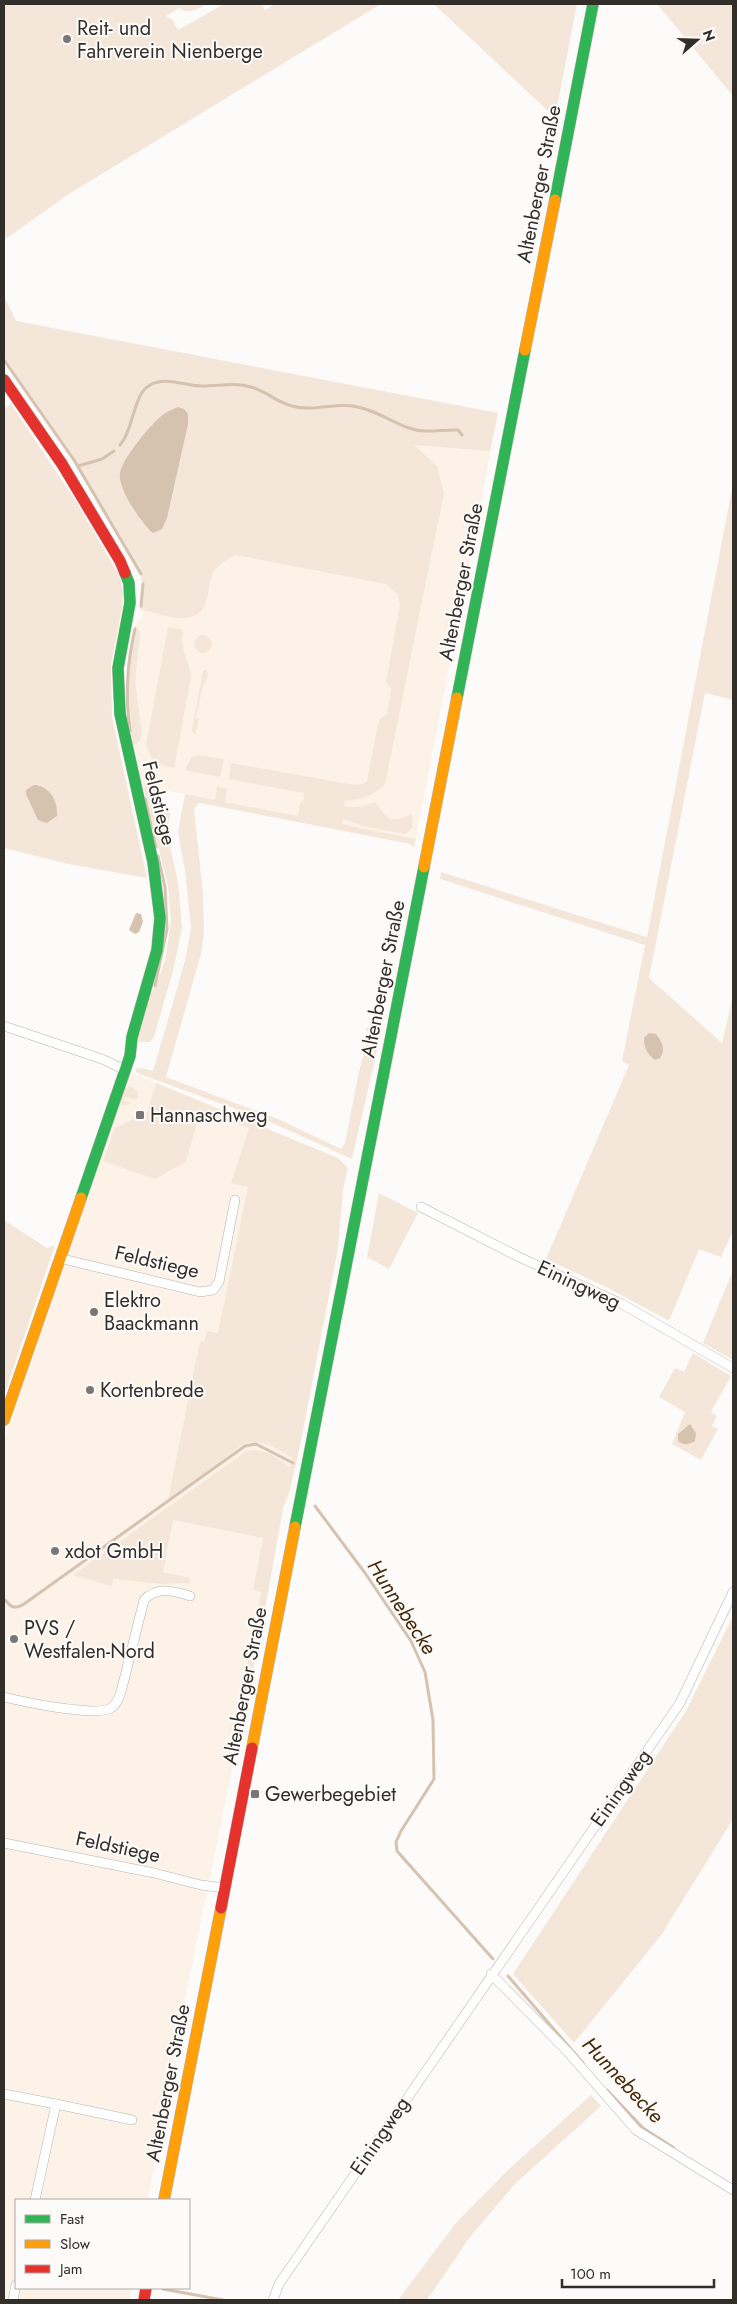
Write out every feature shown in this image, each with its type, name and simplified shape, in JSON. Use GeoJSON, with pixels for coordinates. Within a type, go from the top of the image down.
{"type":"FeatureCollection","features":[{"type":"Feature","properties":{"kind":"main road","name":"Altenberger Straße"},"geometry":{"type":"LineString","coordinates":[[164,2199],[593,4]]}},
{"type":"Feature","properties":{"kind":"main road","name":"Feldstiege"},"geometry":{"type":"LineString","coordinates":[[4,380],[62,464],[123,567],[130,592],[130,608],[118,668],[120,714],[153,862],[160,918],[157,950],[125,1070],[4,1420]]}},
{"type":"Feature","properties":{"kind":"street"},"geometry":{"type":"LineString","coordinates":[[4,1026],[93,1056],[125,1070]]}},
{"type":"Feature","properties":{"kind":"street","name":"Feldstiege"},"geometry":{"type":"LineString","coordinates":[[59,1258],[200,1292],[212,1290],[219,1282],[235,1200]]}},
{"type":"Feature","properties":{"kind":"street","name":"Einingweg"},"geometry":{"type":"LineString","coordinates":[[422,1207],[519,1257],[622,1304],[733,1368]]}},
{"type":"Feature","properties":{"kind":"street"},"geometry":{"type":"LineString","coordinates":[[4,1697],[36,1704],[86,1710],[110,1708],[115,1705],[121,1692],[144,1600],[158,1591],[169,1590],[190,1596]]}},
{"type":"Feature","properties":{"kind":"street","name":"Einingweg"},"geometry":{"type":"LineString","coordinates":[[272,2300],[279,2284],[680,1703],[733,1592]]}},
{"type":"Feature","properties":{"kind":"street","name":"Feldstiege"},"geometry":{"type":"LineString","coordinates":[[4,1843],[202,1885],[225,1888]]}},
{"type":"Feature","properties":{"kind":"street"},"geometry":{"type":"LineString","coordinates":[[492,1974],[566,2051],[636,2130],[733,2190]]}},
{"type":"Feature","properties":{"kind":"street"},"geometry":{"type":"LineString","coordinates":[[4,2094],[132,2120]]}},
{"type":"Feature","properties":{"kind":"street"},"geometry":{"type":"LineString","coordinates":[[35,2199],[56,2104]]}},
{"type":"Feature","properties":{"kind":"shaded area"},"geometry":{"type":"Polygon","coordinates":[[[4,4],[208,4],[190,11],[179,8],[166,16],[173,20],[178,30],[224,4],[261,4],[265,10],[275,4],[381,4],[69,194],[4,240],[4,4]]]}},
{"type":"Feature","properties":{"kind":"shaded area"},"geometry":{"type":"Polygon","coordinates":[[[434,4],[577,4],[556,113],[550,113],[434,4]]]}},
{"type":"Feature","properties":{"kind":"shaded area"},"geometry":{"type":"Polygon","coordinates":[[[657,4],[733,4],[733,96],[657,4]]]}},
{"type":"Feature","properties":{"kind":"shaded area"},"geometry":{"type":"Polygon","coordinates":[[[4,296],[16,321],[498,413],[490,451],[414,445],[437,466],[444,493],[385,784],[367,797],[345,801],[344,806],[360,807],[375,802],[389,818],[398,819],[411,814],[413,817],[412,828],[405,834],[363,826],[343,819],[342,824],[416,839],[414,848],[410,844],[200,803],[197,804],[194,810],[203,892],[204,933],[201,954],[166,1077],[278,1119],[341,1149],[345,1143],[358,1076],[369,1034],[365,1028],[378,1028],[379,1042],[352,1159],[268,1121],[145,1076],[136,1072],[135,1069],[142,1068],[153,1071],[185,961],[191,928],[185,871],[178,832],[185,794],[215,800],[217,787],[227,789],[225,802],[298,816],[300,802],[303,803],[304,793],[229,779],[231,763],[354,785],[367,781],[379,720],[387,714],[391,689],[386,682],[400,605],[398,595],[386,584],[236,555],[221,563],[214,571],[207,599],[200,612],[195,616],[175,618],[140,609],[143,595],[141,573],[74,460],[4,361],[4,296]]]}},
{"type":"Feature","properties":{"kind":"shaded area"},"geometry":{"type":"Polygon","coordinates":[[[4,319],[498,413],[416,839],[143,786],[132,739],[127,666],[135,626],[143,616],[140,609],[143,595],[141,573],[4,319]]]}},
{"type":"Feature","properties":{"kind":"shaded area"},"geometry":{"type":"Polygon","coordinates":[[[11,404],[77,503],[119,575],[123,592],[122,608],[111,664],[112,717],[147,878],[68,864],[4,848],[4,409],[11,404]]]}},
{"type":"Feature","properties":{"kind":"shaded area"},"geometry":{"type":"Polygon","coordinates":[[[178,407],[184,409],[188,414],[188,424],[167,518],[162,529],[153,533],[137,514],[126,496],[120,480],[120,473],[132,449],[147,431],[161,416],[178,407]]]}},
{"type":"Feature","properties":{"kind":"shaded area"},"geometry":{"type":"Polygon","coordinates":[[[733,483],[733,700],[705,693],[649,978],[722,1043],[733,996],[733,1231],[721,1257],[699,1249],[669,1321],[608,1288],[546,1259],[629,1065],[622,1061],[645,945],[440,879],[441,872],[647,937],[733,483]]]}},
{"type":"Feature","properties":{"kind":"shaded area"},"geometry":{"type":"Polygon","coordinates":[[[135,626],[139,630],[140,635],[135,681],[142,734],[139,742],[133,745],[128,715],[127,686],[129,656],[135,626]]]}},
{"type":"Feature","properties":{"kind":"shaded area"},"geometry":{"type":"Polygon","coordinates":[[[168,627],[181,629],[183,632],[182,644],[191,678],[174,768],[156,762],[146,745],[168,627]]]}},
{"type":"Feature","properties":{"kind":"shaded area"},"geometry":{"type":"Polygon","coordinates":[[[203,635],[209,638],[212,644],[209,650],[203,653],[197,650],[194,644],[197,638],[203,635]]]}},
{"type":"Feature","properties":{"kind":"shaded area"},"geometry":{"type":"Polygon","coordinates":[[[206,670],[208,674],[205,685],[203,685],[196,718],[199,719],[195,735],[192,731],[203,671],[206,670]]]}},
{"type":"Feature","properties":{"kind":"shaded area"},"geometry":{"type":"Polygon","coordinates":[[[198,755],[224,759],[220,777],[185,770],[191,758],[198,755]]]}},
{"type":"Feature","properties":{"kind":"shaded area"},"geometry":{"type":"Polygon","coordinates":[[[34,785],[44,788],[54,799],[57,816],[47,823],[38,820],[26,794],[26,790],[34,785]]]}},
{"type":"Feature","properties":{"kind":"shaded area"},"geometry":{"type":"Polygon","coordinates":[[[143,786],[154,788],[170,813],[167,833],[178,882],[182,928],[174,967],[154,1037],[150,1042],[139,1042],[137,1038],[151,992],[156,986],[165,960],[171,921],[168,886],[143,786]]]}},
{"type":"Feature","properties":{"kind":"shaded area"},"geometry":{"type":"Polygon","coordinates":[[[136,913],[141,914],[143,922],[139,932],[135,934],[129,930],[136,913]]]}},
{"type":"Feature","properties":{"kind":"shaded area"},"geometry":{"type":"Polygon","coordinates":[[[649,1033],[656,1034],[662,1046],[662,1055],[655,1060],[646,1050],[644,1038],[649,1033]]]}},
{"type":"Feature","properties":{"kind":"shaded area"},"geometry":{"type":"Polygon","coordinates":[[[122,1069],[272,1130],[296,1436],[268,1593],[189,1980],[148,2199],[15,2199],[15,2289],[131,2289],[129,2300],[4,2300],[4,1441],[97,1135],[122,1069]]]}},
{"type":"Feature","properties":{"kind":"shaded area"},"geometry":{"type":"Polygon","coordinates":[[[156,1083],[338,1158],[348,1168],[343,1189],[338,1249],[298,1456],[289,1493],[283,1508],[242,1726],[236,1725],[261,1592],[253,1590],[263,1538],[173,1520],[163,1572],[190,1578],[190,1583],[162,1584],[113,1579],[112,1586],[73,1575],[245,1452],[251,1450],[263,1451],[290,1467],[292,1458],[274,1447],[262,1443],[255,1442],[242,1445],[168,1500],[200,1341],[204,1342],[207,1331],[218,1333],[248,1187],[231,1183],[249,1128],[200,1112],[186,1162],[155,1179],[103,1161],[115,1128],[147,1112],[156,1083]]]}},
{"type":"Feature","properties":{"kind":"shaded area"},"geometry":{"type":"Polygon","coordinates":[[[130,1086],[138,1091],[138,1098],[136,1100],[125,1097],[124,1101],[133,1103],[122,1106],[120,1103],[124,1090],[130,1086]]]}},
{"type":"Feature","properties":{"kind":"shaded area"},"geometry":{"type":"Polygon","coordinates":[[[379,1193],[418,1213],[389,1269],[367,1257],[379,1193]]]}},
{"type":"Feature","properties":{"kind":"shaded area"},"geometry":{"type":"Polygon","coordinates":[[[4,1220],[47,1248],[55,1245],[4,1396],[4,1220]]]}},
{"type":"Feature","properties":{"kind":"shaded area"},"geometry":{"type":"Polygon","coordinates":[[[733,1270],[733,1360],[703,1343],[733,1270]]]}},
{"type":"Feature","properties":{"kind":"shaded area"},"geometry":{"type":"Polygon","coordinates":[[[693,1353],[731,1376],[711,1412],[717,1416],[712,1426],[718,1429],[701,1460],[672,1444],[685,1412],[659,1397],[675,1368],[684,1372],[693,1353]]]}},
{"type":"Feature","properties":{"kind":"shaded area"},"geometry":{"type":"Polygon","coordinates":[[[690,1424],[696,1433],[695,1441],[682,1444],[678,1441],[678,1434],[690,1424]]]}},
{"type":"Feature","properties":{"kind":"shaded area"},"geometry":{"type":"Polygon","coordinates":[[[733,1616],[733,1819],[662,1934],[574,2043],[513,1974],[686,1711],[733,1616]]]}},
{"type":"Feature","properties":{"kind":"shaded area"},"geometry":{"type":"Polygon","coordinates":[[[591,2095],[601,2106],[515,2184],[470,2237],[427,2300],[398,2300],[455,2224],[507,2171],[591,2095]]]}},
{"type":"Feature","properties":{"kind":"waterway"},"geometry":{"type":"LineString","coordinates":[[4,360],[74,460],[141,574]]}},
{"type":"Feature","properties":{"kind":"waterway"},"geometry":{"type":"LineString","coordinates":[[120,445],[125,438],[140,396],[150,385],[162,381],[196,386],[233,384],[245,386],[300,408],[353,406],[375,412],[415,430],[458,430],[462,435]]}},
{"type":"Feature","properties":{"kind":"waterway"},"geometry":{"type":"LineString","coordinates":[[78,466],[102,459],[114,451]]}},
{"type":"Feature","properties":{"kind":"waterway"},"geometry":{"type":"LineString","coordinates":[[141,606],[143,584]]}},
{"type":"Feature","properties":{"kind":"waterway"},"geometry":{"type":"LineString","coordinates":[[130,731],[128,680],[130,654],[135,629]]}},
{"type":"Feature","properties":{"kind":"waterway"},"geometry":{"type":"LineString","coordinates":[[145,799],[156,847]]}},
{"type":"Feature","properties":{"kind":"waterway"},"geometry":{"type":"LineString","coordinates":[[155,986],[167,929],[165,887],[158,856]]}},
{"type":"Feature","properties":{"kind":"waterway","name":"Hunnebecke"},"geometry":{"type":"LineString","coordinates":[[4,1599],[13,1607],[24,1604],[245,1446],[256,1444],[293,1463]]}},
{"type":"Feature","properties":{"kind":"waterway","name":"Hunnebecke"},"geometry":{"type":"LineString","coordinates":[[315,1506],[365,1573],[411,1641],[425,1672],[433,1720],[434,1779],[401,1831],[396,1842],[397,1851],[493,1959]]}},
{"type":"Feature","properties":{"kind":"waterway","name":"Hunnebecke"},"geometry":{"type":"LineString","coordinates":[[508,1976],[583,2063]]}},
{"type":"Feature","properties":{"kind":"waterway","name":"Hunnebecke"},"geometry":{"type":"LineString","coordinates":[[607,2090],[643,2128],[674,2148]]}},
{"type":"Feature","properties":{"kind":"waterway"},"geometry":{"type":"LineString","coordinates":[[163,2289],[223,2300]]}},
{"type":"Feature","properties":{"kind":"traffic: fast"},"geometry":{"type":"LineString","coordinates":[[555,200],[593,4]]}},
{"type":"Feature","properties":{"kind":"traffic: fast"},"geometry":{"type":"LineString","coordinates":[[457,698],[525,350]]}},
{"type":"Feature","properties":{"kind":"traffic: fast"},"geometry":{"type":"LineString","coordinates":[[81,1198],[130,1056],[132,1037],[157,950],[160,918],[153,862],[120,714],[118,668],[130,603],[129,583],[125,573]]}},
{"type":"Feature","properties":{"kind":"traffic: fast"},"geometry":{"type":"LineString","coordinates":[[295,1527],[424,867]]}},
{"type":"Feature","properties":{"kind":"traffic: slow"},"geometry":{"type":"LineString","coordinates":[[525,350],[555,200]]}},
{"type":"Feature","properties":{"kind":"traffic: slow"},"geometry":{"type":"LineString","coordinates":[[424,867],[457,698]]}},
{"type":"Feature","properties":{"kind":"traffic: slow"},"geometry":{"type":"LineString","coordinates":[[4,1420],[81,1198]]}},
{"type":"Feature","properties":{"kind":"traffic: slow"},"geometry":{"type":"LineString","coordinates":[[252,1748],[295,1527]]}},
{"type":"Feature","properties":{"kind":"traffic: slow"},"geometry":{"type":"LineString","coordinates":[[164,2199],[221,1908]]}},
{"type":"Feature","properties":{"kind":"traffic: jam"},"geometry":{"type":"LineString","coordinates":[[4,380],[62,464],[120,561],[125,573]]}},
{"type":"Feature","properties":{"kind":"traffic: jam"},"geometry":{"type":"LineString","coordinates":[[221,1908],[252,1748]]}},
{"type":"Feature","properties":{"kind":"traffic: jam"},"geometry":{"type":"LineString","coordinates":[[144,2300],[146,2289]]}},
{"type":"Feature","properties":{"kind":"place","name":"Reit- und Fahrverein Nienberge"},"geometry":{"type":"Point","coordinates":[67,39]}},
{"type":"Feature","properties":{"kind":"place","name":"Hannaschweg"},"geometry":{"type":"Point","coordinates":[140,1115]}},
{"type":"Feature","properties":{"kind":"place","name":"Elektro Baackmann"},"geometry":{"type":"Point","coordinates":[94,1312]}},
{"type":"Feature","properties":{"kind":"place","name":"Kortenbrede"},"geometry":{"type":"Point","coordinates":[90,1390]}},
{"type":"Feature","properties":{"kind":"place","name":"xdot GmbH"},"geometry":{"type":"Point","coordinates":[55,1551]}},
{"type":"Feature","properties":{"kind":"place","name":"PVS / Westfalen-Nord"},"geometry":{"type":"Point","coordinates":[14,1639]}},
{"type":"Feature","properties":{"kind":"place","name":"Gewerbegebiet"},"geometry":{"type":"Point","coordinates":[255,1794]}}]}
